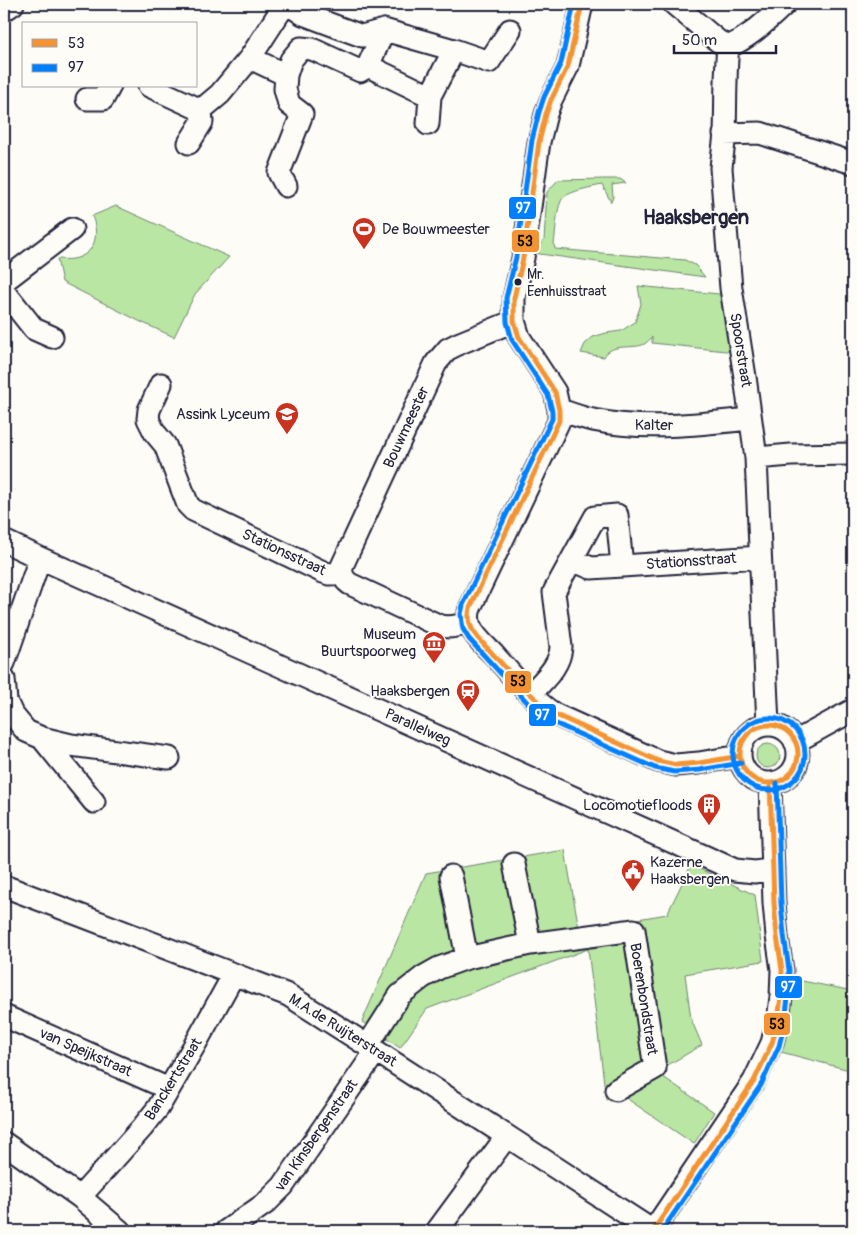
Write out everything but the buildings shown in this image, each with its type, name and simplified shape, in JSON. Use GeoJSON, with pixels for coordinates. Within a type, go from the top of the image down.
{"type":"FeatureCollection","features":[{"type":"Feature","properties":{"kind":"street"},"geometry":{"type":"LineString","coordinates":[[4,10],[13,4]]}},
{"type":"Feature","properties":{"kind":"street"},"geometry":{"type":"LineString","coordinates":[[201,110],[220,94],[250,58],[286,4],[303,14],[362,36],[384,30],[489,62],[510,30]]}},
{"type":"Feature","properties":{"kind":"street"},"geometry":{"type":"LineString","coordinates":[[582,4],[568,66],[551,100],[539,142],[523,258],[514,298],[514,321],[519,337],[555,392],[560,410],[559,421],[470,608],[468,613],[469,622],[474,633],[544,708],[556,715],[658,761],[676,765],[740,756]]}},
{"type":"Feature","properties":{"kind":"street"},"geometry":{"type":"LineString","coordinates":[[674,4],[718,41],[728,46],[752,33],[785,4]]}},
{"type":"Feature","properties":{"kind":"street"},"geometry":{"type":"LineString","coordinates":[[286,186],[280,173],[302,114],[289,104],[285,89],[286,75],[291,60],[301,48],[312,49],[360,71],[368,66],[384,30]]}},
{"type":"Feature","properties":{"kind":"street","name":"Spoorstraat"},"geometry":{"type":"LineString","coordinates":[[728,46],[721,168],[731,288],[756,458],[768,722]]}},
{"type":"Feature","properties":{"kind":"street"},"geometry":{"type":"LineString","coordinates":[[428,124],[430,96],[454,50]]}},
{"type":"Feature","properties":{"kind":"street"},"geometry":{"type":"LineString","coordinates":[[250,58],[286,75]]}},
{"type":"Feature","properties":{"kind":"street"},"geometry":{"type":"LineString","coordinates":[[368,66],[430,96]]}},
{"type":"Feature","properties":{"kind":"street"},"geometry":{"type":"LineString","coordinates":[[87,99],[103,99],[109,88]]}},
{"type":"Feature","properties":{"kind":"street"},"geometry":{"type":"LineString","coordinates":[[153,88],[201,110]]}},
{"type":"Feature","properties":{"kind":"street"},"geometry":{"type":"LineString","coordinates":[[189,143],[202,122],[201,110]]}},
{"type":"Feature","properties":{"kind":"street"},"geometry":{"type":"LineString","coordinates":[[724,134],[760,133],[853,163]]}},
{"type":"Feature","properties":{"kind":"street"},"geometry":{"type":"LineString","coordinates":[[4,282],[72,229]]}},
{"type":"Feature","properties":{"kind":"street"},"geometry":{"type":"LineString","coordinates":[[4,291],[34,329],[52,338]]}},
{"type":"Feature","properties":{"kind":"street","name":"Bouwmeester"},"geometry":{"type":"LineString","coordinates":[[342,573],[342,566],[436,363],[448,349],[514,321]]}},
{"type":"Feature","properties":{"kind":"street","name":"Stationsstraat"},"geometry":{"type":"LineString","coordinates":[[161,384],[149,410],[148,419],[155,433],[165,444],[188,504],[193,510],[323,572],[329,574],[342,573],[350,584],[438,625],[452,627],[469,622]]}},
{"type":"Feature","properties":{"kind":"street","name":"Kalter"},"geometry":{"type":"LineString","coordinates":[[560,410],[592,420],[642,426],[666,427],[750,420]]}},
{"type":"Feature","properties":{"kind":"street"},"geometry":{"type":"LineString","coordinates":[[756,458],[853,454]]}},
{"type":"Feature","properties":{"kind":"street"},"geometry":{"type":"LineString","coordinates":[[531,694],[555,667],[560,656],[561,647],[554,592],[595,517],[617,515],[622,566]]}},
{"type":"Feature","properties":{"kind":"street","name":"Parallelweg"},"geometry":{"type":"LineString","coordinates":[[4,541],[736,870],[755,872],[772,869]]}},
{"type":"Feature","properties":{"kind":"street","name":"Stationsstraat"},"geometry":{"type":"LineString","coordinates":[[572,560],[591,568],[760,557]]}},
{"type":"Feature","properties":{"kind":"street"},"geometry":{"type":"LineString","coordinates":[[4,663],[40,558]]}},
{"type":"Feature","properties":{"kind":"street"},"geometry":{"type":"LineString","coordinates":[[4,679],[6,701],[12,714],[26,731],[42,738],[70,745],[169,758]]}},
{"type":"Feature","properties":{"kind":"street"},"geometry":{"type":"LineString","coordinates":[[795,742],[853,710]]}},
{"type":"Feature","properties":{"kind":"street"},"geometry":{"type":"LineString","coordinates":[[768,722],[786,732],[795,742],[798,754],[797,760],[792,772],[782,780],[770,783],[764,782],[752,778],[744,768],[740,750],[745,737],[768,722]]}},
{"type":"Feature","properties":{"kind":"street"},"geometry":{"type":"LineString","coordinates":[[42,738],[94,802]]}},
{"type":"Feature","properties":{"kind":"street"},"geometry":{"type":"LineString","coordinates":[[653,1231],[754,1081],[772,1043],[778,1020],[782,970],[777,936],[772,869],[770,783]]}},
{"type":"Feature","properties":{"kind":"street"},"geometry":{"type":"LineString","coordinates":[[514,864],[530,944]]}},
{"type":"Feature","properties":{"kind":"street"},"geometry":{"type":"LineString","coordinates":[[451,876],[467,958]]}},
{"type":"Feature","properties":{"kind":"street","name":"M.A.de Ruijterstraat"},"geometry":{"type":"LineString","coordinates":[[4,886],[288,995],[653,1231]]}},
{"type":"Feature","properties":{"kind":"street","name":"Boerenbondstraat"},"geometry":{"type":"LineString","coordinates":[[372,1048],[400,995],[424,976],[439,968],[467,958],[530,944],[634,930],[655,1068],[616,1090]]}},
{"type":"Feature","properties":{"kind":"street","name":"Banckertstraat"},"geometry":{"type":"LineString","coordinates":[[80,1197],[158,1108],[234,974]]}},
{"type":"Feature","properties":{"kind":"street","name":"van Speijkstraat"},"geometry":{"type":"LineString","coordinates":[[4,1016],[169,1089]]}},
{"type":"Feature","properties":{"kind":"street","name":"van Kinsbergenstraat"},"geometry":{"type":"LineString","coordinates":[[226,1231],[266,1203],[283,1186],[372,1048]]}},
{"type":"Feature","properties":{"kind":"street"},"geometry":{"type":"LineString","coordinates":[[437,1231],[507,1136]]}},
{"type":"Feature","properties":{"kind":"street"},"geometry":{"type":"LineString","coordinates":[[4,1142],[80,1197],[120,1231]]}},
{"type":"Feature","properties":{"kind":"green space"},"geometry":{"type":"Polygon","coordinates":[[[620,179],[626,183],[612,185],[613,197],[611,202],[602,185],[571,193],[564,197],[559,206],[555,249],[685,260],[695,265],[705,277],[533,253],[544,240],[547,192],[558,180],[620,179]]]}},
{"type":"Feature","properties":{"kind":"green space"},"geometry":{"type":"Polygon","coordinates":[[[116,206],[229,257],[195,294],[174,337],[62,282],[57,259],[80,257],[91,249],[96,230],[92,216],[116,206]]]}},
{"type":"Feature","properties":{"kind":"green space"},"geometry":{"type":"Polygon","coordinates":[[[638,286],[729,295],[735,352],[652,343],[652,337],[642,345],[611,350],[604,357],[581,353],[585,344],[593,337],[621,331],[635,322],[641,304],[638,286]]]}},
{"type":"Feature","properties":{"kind":"green space"},"geometry":{"type":"Polygon","coordinates":[[[768,744],[773,745],[779,751],[779,761],[773,767],[768,768],[763,767],[757,761],[756,756],[757,751],[763,745],[768,744]]]}},
{"type":"Feature","properties":{"kind":"green space"},"geometry":{"type":"Polygon","coordinates":[[[565,850],[579,929],[667,914],[691,865],[755,895],[763,961],[685,974],[691,1019],[702,1045],[656,1072],[714,1112],[694,1144],[620,1094],[606,1100],[588,949],[427,1009],[400,1048],[362,1022],[426,873],[565,850]]]}},
{"type":"Feature","properties":{"kind":"green space"},"geometry":{"type":"Polygon","coordinates":[[[792,979],[853,991],[853,1071],[781,1052],[792,979]]]}},
{"type":"Feature","properties":{"kind":"transit line","name":"97"},"geometry":{"type":"LineString","coordinates":[[574,4],[561,63],[544,97],[532,140],[516,257],[506,298],[507,322],[512,340],[548,395],[552,419],[463,605],[461,614],[463,629],[469,639],[526,701],[552,722],[655,768],[674,772],[741,763]]}},
{"type":"Feature","properties":{"kind":"transit line","name":"53"},"geometry":{"type":"LineString","coordinates":[[582,4],[568,66],[551,100],[539,142],[523,258],[514,298],[514,321],[519,337],[555,392],[559,410],[559,421],[470,608],[470,624],[478,638],[524,688],[556,715],[658,761],[676,765],[740,756]]}},
{"type":"Feature","properties":{"kind":"transit line","name":"97"},"geometry":{"type":"LineString","coordinates":[[769,718],[783,721],[795,728],[802,740],[805,754],[802,768],[795,780],[783,787],[769,790],[755,787],[743,780],[736,768],[733,754],[736,740],[743,728],[755,721],[769,718]]}},
{"type":"Feature","properties":{"kind":"transit line","name":"53"},"geometry":{"type":"LineString","coordinates":[[769,725],[785,730],[793,738],[798,754],[793,770],[785,778],[769,783],[753,778],[745,770],[740,754],[745,738],[753,730],[769,725]]}},
{"type":"Feature","properties":{"kind":"transit line","name":"53"},"geometry":{"type":"LineString","coordinates":[[653,1231],[754,1081],[772,1043],[778,1020],[782,970],[774,903],[770,783]]}},
{"type":"Feature","properties":{"kind":"transit line","name":"97"},"geometry":{"type":"LineString","coordinates":[[662,1231],[761,1085],[779,1046],[785,1022],[789,970],[781,903],[777,783]]}},
{"type":"Feature","properties":{"kind":"place","name":"De Bouwmeester"},"geometry":{"type":"Point","coordinates":[364,250]}},
{"type":"Feature","properties":{"kind":"place","name":"Mr. Eenhuisstraat"},"geometry":{"type":"Point","coordinates":[518,282]}},
{"type":"Feature","properties":{"kind":"place","name":"Assink Lyceum"},"geometry":{"type":"Point","coordinates":[287,435]}},
{"type":"Feature","properties":{"kind":"place","name":"Museum Buurtspoorweg"},"geometry":{"type":"Point","coordinates":[434,664]}},
{"type":"Feature","properties":{"kind":"place","name":"Haaksbergen"},"geometry":{"type":"Point","coordinates":[468,712]}},
{"type":"Feature","properties":{"kind":"place","name":"Locomotiefloods"},"geometry":{"type":"Point","coordinates":[709,826]}},
{"type":"Feature","properties":{"kind":"place","name":"Kazerne Haaksbergen"},"geometry":{"type":"Point","coordinates":[633,892]}},
{"type":"Feature","properties":{"kind":"district","name":"Haaksbergen"},"geometry":{"type":"Point","coordinates":[696,217]}}]}
